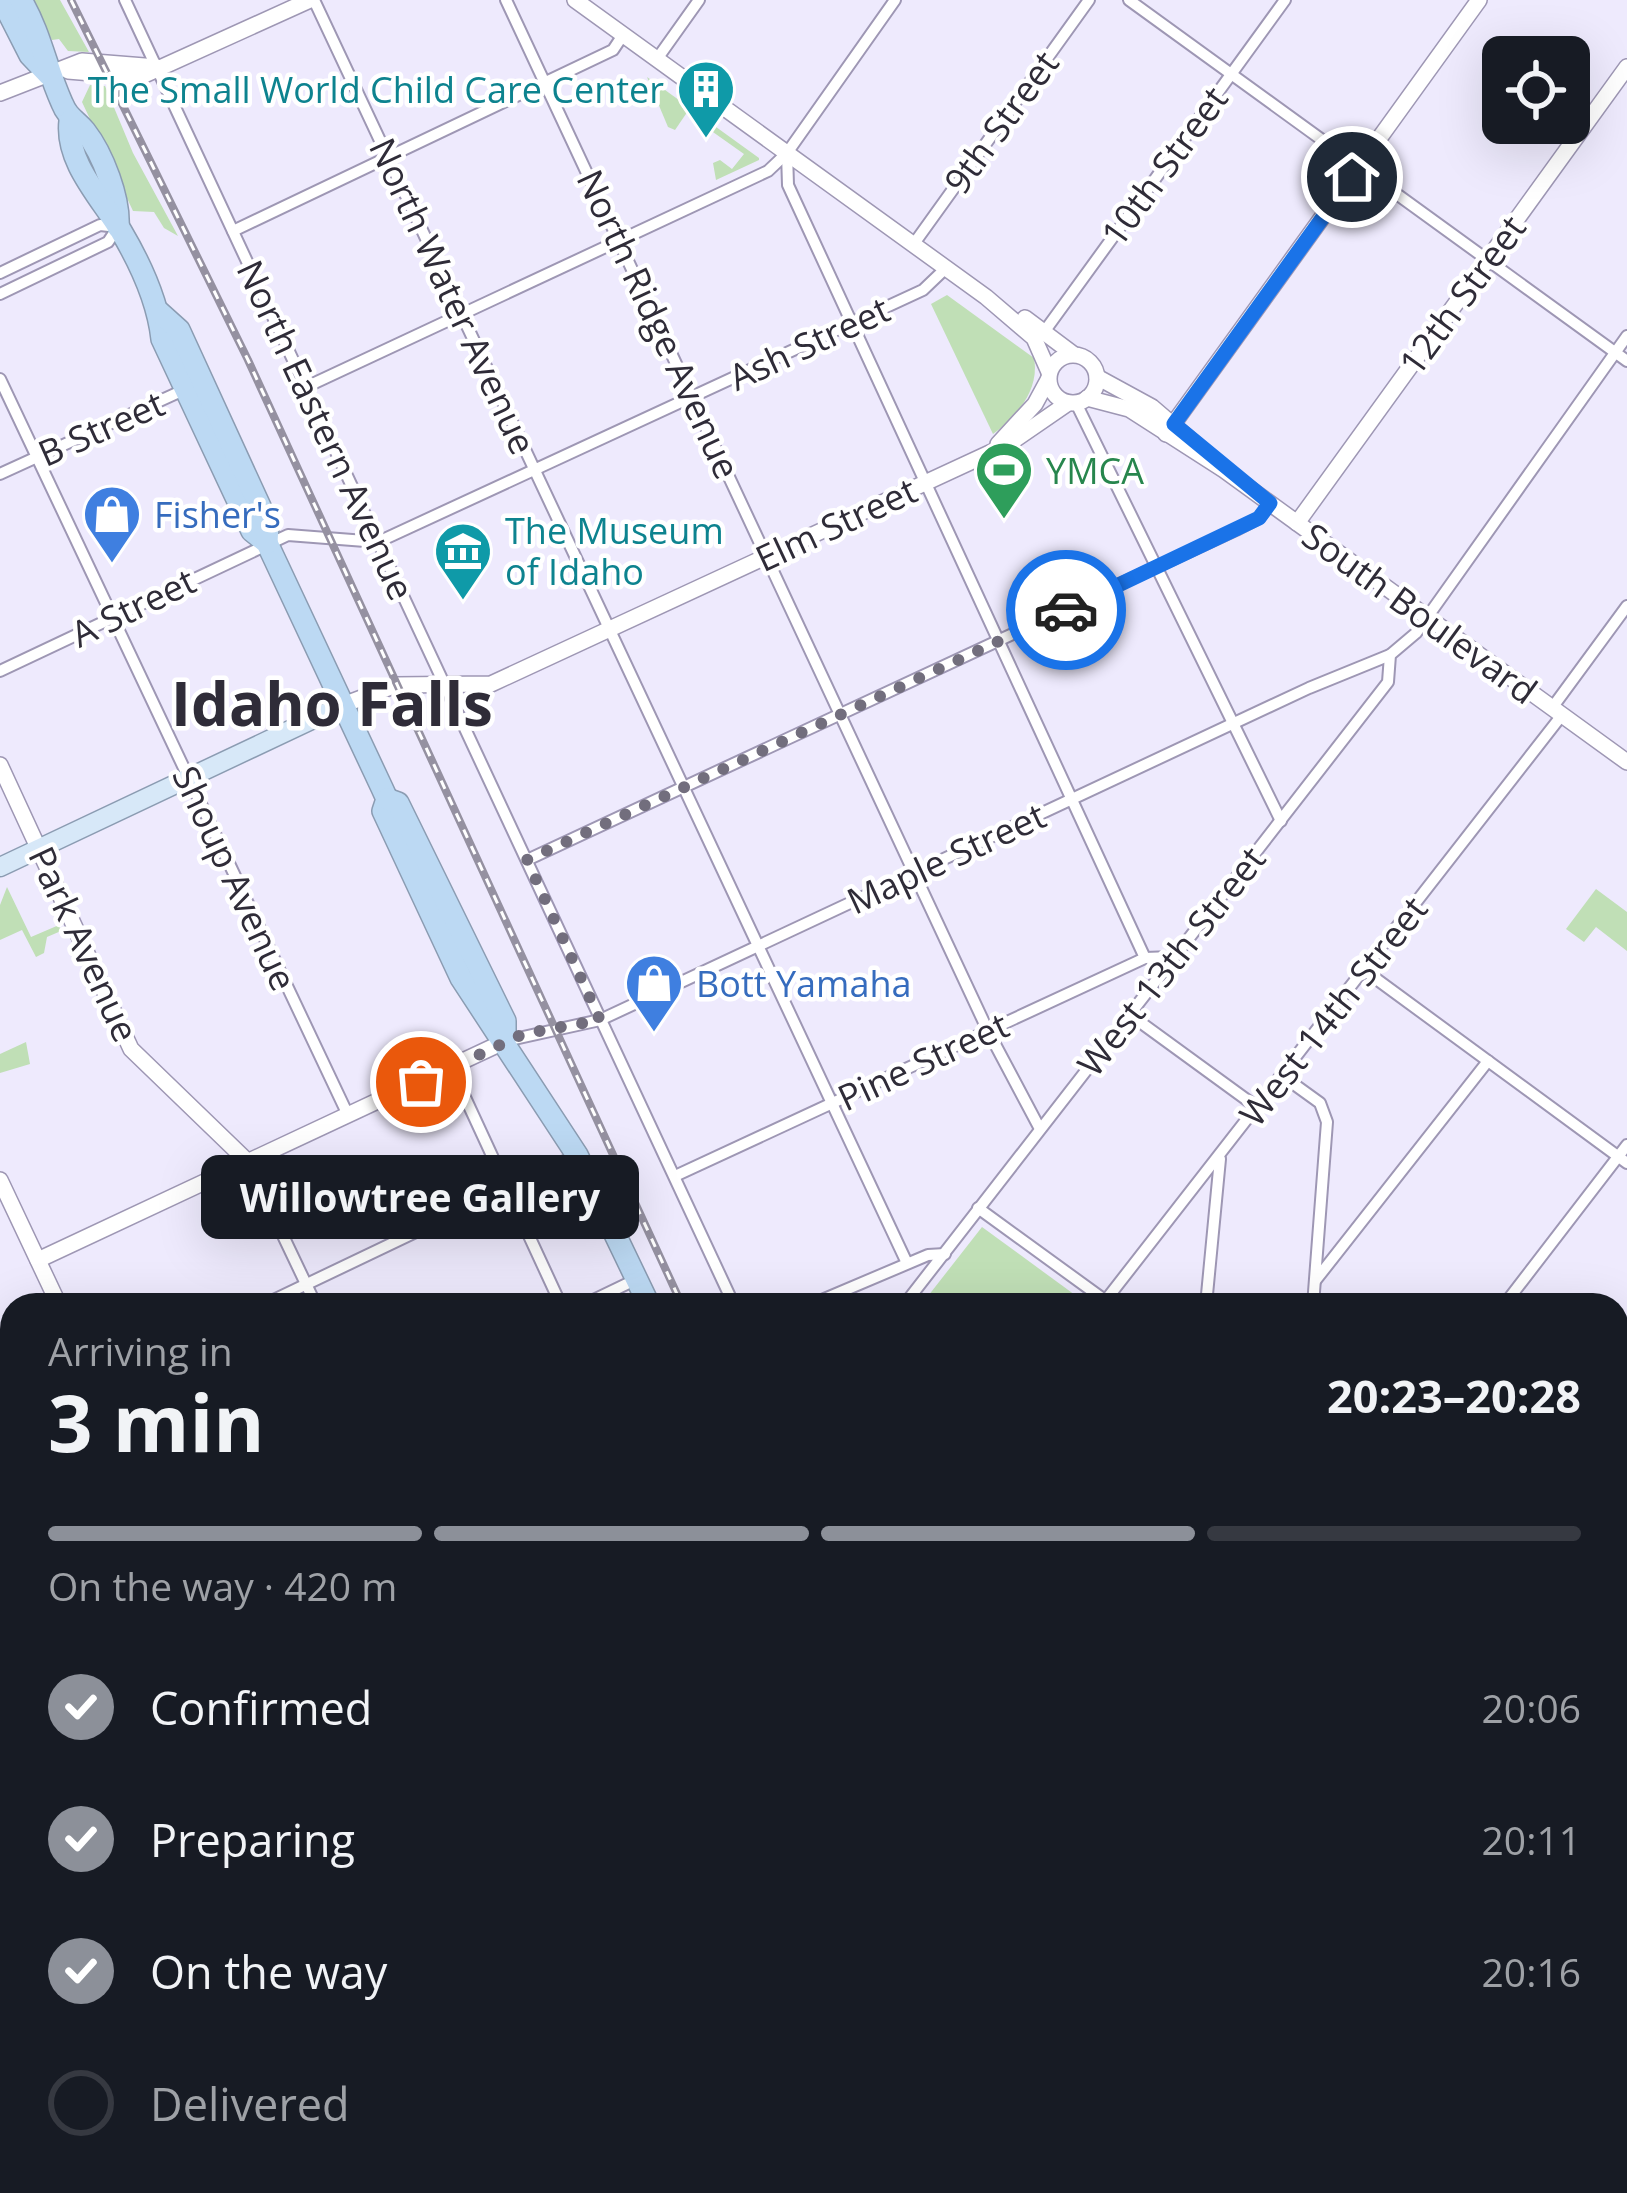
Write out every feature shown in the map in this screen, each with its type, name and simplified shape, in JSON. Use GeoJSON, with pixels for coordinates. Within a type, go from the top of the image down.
{"type":"FeatureCollection","features":[{"type":"Feature","properties":{"kind":"highway"},"geometry":{"type":"LineString","coordinates":[[2,0],[30,56],[59,73]]}},
{"type":"Feature","properties":{"kind":"highway"},"geometry":{"type":"LineString","coordinates":[[21,0],[59,73],[70,121],[68,138],[159,312],[162,338],[194,385],[268,524],[267,543],[387,800],[383,811],[461,978],[577,1156],[643,1293]]}},
{"type":"Feature","properties":{"kind":"main road"},"geometry":{"type":"LineString","coordinates":[[0,866],[343,705]]}},
{"type":"Feature","properties":{"kind":"street","name":"North Eastern Avenue"},"geometry":{"type":"LineString","coordinates":[[125,0],[729,1293]]}},
{"type":"Feature","properties":{"kind":"street"},"geometry":{"type":"LineString","coordinates":[[0,92],[59,73],[140,77],[312,0]]}},
{"type":"Feature","properties":{"kind":"street","name":"North Water Avenue"},"geometry":{"type":"LineString","coordinates":[[312,0],[908,1263]]}},
{"type":"Feature","properties":{"kind":"street","name":"North Ridge Avenue"},"geometry":{"type":"LineString","coordinates":[[506,0],[988,1031],[1040,1130]]}},
{"type":"Feature","properties":{"kind":"street"},"geometry":{"type":"LineString","coordinates":[[574,0],[986,297],[1034,338],[1054,395],[1077,401],[1230,725],[1281,821]]}},
{"type":"Feature","properties":{"kind":"street"},"geometry":{"type":"LineString","coordinates":[[657,59],[699,0]]}},
{"type":"Feature","properties":{"kind":"street"},"geometry":{"type":"LineString","coordinates":[[306,387],[768,171],[787,153],[896,0]]}},
{"type":"Feature","properties":{"kind":"street","name":"9th Street"},"geometry":{"type":"LineString","coordinates":[[914,245],[1089,0]]}},
{"type":"Feature","properties":{"kind":"street"},"geometry":{"type":"LineString","coordinates":[[1129,0],[1627,361]]}},
{"type":"Feature","properties":{"kind":"street","name":"10th Street"},"geometry":{"type":"LineString","coordinates":[[1044,332],[1285,0]]}},
{"type":"Feature","properties":{"kind":"street"},"geometry":{"type":"LineString","coordinates":[[986,297],[1088,359],[1097,377],[1170,429],[1479,0]]}},
{"type":"Feature","properties":{"kind":"street"},"geometry":{"type":"LineString","coordinates":[[233,231],[613,50],[623,35]]}},
{"type":"Feature","properties":{"kind":"street","name":"12th Street"},"geometry":{"type":"LineString","coordinates":[[1297,523],[1627,67]]}},
{"type":"Feature","properties":{"kind":"street"},"geometry":{"type":"LineString","coordinates":[[787,153],[788,185],[850,325],[1145,958]]}},
{"type":"Feature","properties":{"kind":"street"},"geometry":{"type":"LineString","coordinates":[[0,273],[100,225],[118,226],[108,242],[0,294]]}},
{"type":"Feature","properties":{"kind":"street","name":"Ash Street"},"geometry":{"type":"LineString","coordinates":[[378,542],[850,325],[922,290],[946,268]]}},
{"type":"Feature","properties":{"kind":"street","name":"West 13th Street"},"geometry":{"type":"LineString","coordinates":[[913,1293],[1388,682],[1390,655],[1407,644],[1627,336]]}},
{"type":"Feature","properties":{"kind":"street"},"geometry":{"type":"LineString","coordinates":[[1049,376],[1058,359],[1073,354]]}},
{"type":"Feature","properties":{"kind":"street","name":"Elm Street"},"geometry":{"type":"LineString","coordinates":[[991,450],[1022,419],[1049,376]]}},
{"type":"Feature","properties":{"kind":"street"},"geometry":{"type":"LineString","coordinates":[[1077,401],[1097,377]]}},
{"type":"Feature","properties":{"kind":"street","name":"Shoup Avenue"},"geometry":{"type":"LineString","coordinates":[[0,379],[348,1115]]}},
{"type":"Feature","properties":{"kind":"street","name":"B Street"},"geometry":{"type":"LineString","coordinates":[[0,474],[194,385]]}},
{"type":"Feature","properties":{"kind":"street","name":"South Boulevard"},"geometry":{"type":"LineString","coordinates":[[1077,401],[1130,409],[1170,429],[1627,762]]}},
{"type":"Feature","properties":{"kind":"street","name":"Elm Street"},"geometry":{"type":"LineString","coordinates":[[343,705],[396,685],[490,684],[1007,445],[1077,401]]}},
{"type":"Feature","properties":{"kind":"street"},"geometry":{"type":"LineString","coordinates":[[527,860],[1259,518],[1270,503]]}},
{"type":"Feature","properties":{"kind":"street"},"geometry":{"type":"LineString","coordinates":[[267,543],[301,533],[378,542]]}},
{"type":"Feature","properties":{"kind":"street","name":"A Street"},"geometry":{"type":"LineString","coordinates":[[0,671],[267,543]]}},
{"type":"Feature","properties":{"kind":"street","name":"West 14th Street"},"geometry":{"type":"LineString","coordinates":[[1112,1293],[1284,1077],[1557,711],[1627,606]]}},
{"type":"Feature","properties":{"kind":"street","name":"Maple Street"},"geometry":{"type":"LineString","coordinates":[[501,1043],[600,1020],[1390,655]]}},
{"type":"Feature","properties":{"kind":"street","name":"Park Avenue"},"geometry":{"type":"LineString","coordinates":[[0,765],[138,1058],[248,1162]]}},
{"type":"Feature","properties":{"kind":"street","name":"Pine Street"},"geometry":{"type":"LineString","coordinates":[[676,1176],[1145,958],[1172,956]]}},
{"type":"Feature","properties":{"kind":"street"},"geometry":{"type":"LineString","coordinates":[[1364,970],[1623,1160]]}},
{"type":"Feature","properties":{"kind":"street"},"geometry":{"type":"LineString","coordinates":[[1129,1014],[1258,1108]]}},
{"type":"Feature","properties":{"kind":"street"},"geometry":{"type":"LineString","coordinates":[[38,1260],[501,1043]]}},
{"type":"Feature","properties":{"kind":"street"},"geometry":{"type":"LineString","coordinates":[[1315,1281],[1488,1061]]}},
{"type":"Feature","properties":{"kind":"street"},"geometry":{"type":"LineString","coordinates":[[451,1067],[556,1293]]}},
{"type":"Feature","properties":{"kind":"street"},"geometry":{"type":"LineString","coordinates":[[1284,1077],[1320,1103],[1328,1122],[1314,1293]]}},
{"type":"Feature","properties":{"kind":"street"},"geometry":{"type":"LineString","coordinates":[[1514,1293],[1623,1160],[1627,1145]]}},
{"type":"Feature","properties":{"kind":"street"},"geometry":{"type":"LineString","coordinates":[[289,1293],[577,1156]]}},
{"type":"Feature","properties":{"kind":"street"},"geometry":{"type":"LineString","coordinates":[[1207,1293],[1221,1157]]}},
{"type":"Feature","properties":{"kind":"street"},"geometry":{"type":"LineString","coordinates":[[248,1162],[310,1293]]}},
{"type":"Feature","properties":{"kind":"street"},"geometry":{"type":"LineString","coordinates":[[0,1180],[53,1293]]}},
{"type":"Feature","properties":{"kind":"street"},"geometry":{"type":"LineString","coordinates":[[978,1208],[1091,1293]]}},
{"type":"Feature","properties":{"kind":"street"},"geometry":{"type":"LineString","coordinates":[[838,1293],[945,1253]]}},
{"type":"Feature","properties":{"kind":"street"},"geometry":{"type":"LineString","coordinates":[[608,1293],[637,1279]]}},
{"type":"Feature","properties":{"kind":"green space"},"geometry":{"type":"Polygon","coordinates":[[[31,0],[60,0],[89,52],[68,51],[59,39],[52,40],[31,0]]]}},
{"type":"Feature","properties":{"kind":"green space"},"geometry":{"type":"Polygon","coordinates":[[[647,77],[690,108],[675,130],[668,127],[647,77]]]}},
{"type":"Feature","properties":{"kind":"green space"},"geometry":{"type":"Polygon","coordinates":[[[90,85],[105,86],[133,153],[178,236],[164,228],[154,212],[133,211],[82,102],[90,85]]]}},
{"type":"Feature","properties":{"kind":"green space"},"geometry":{"type":"Polygon","coordinates":[[[698,114],[759,160],[716,180],[713,163],[720,160],[732,169],[744,154],[703,125],[698,114]]]}},
{"type":"Feature","properties":{"kind":"green space"},"geometry":{"type":"Polygon","coordinates":[[[947,295],[1034,358],[1034,381],[1025,401],[993,434],[931,304],[947,295]]]}},
{"type":"Feature","properties":{"kind":"green space"},"geometry":{"type":"Polygon","coordinates":[[[7,887],[31,937],[59,925],[61,931],[47,937],[44,953],[36,957],[22,930],[0,940],[0,905],[7,887]]]}},
{"type":"Feature","properties":{"kind":"green space"},"geometry":{"type":"Polygon","coordinates":[[[1596,889],[1627,912],[1627,951],[1596,927],[1584,942],[1566,929],[1596,889]]]}},
{"type":"Feature","properties":{"kind":"green space"},"geometry":{"type":"Polygon","coordinates":[[[26,1042],[30,1064],[0,1073],[0,1054],[26,1042]]]}},
{"type":"Feature","properties":{"kind":"green space"},"geometry":{"type":"Polygon","coordinates":[[[982,1227],[1072,1293],[930,1293],[982,1227]]]}},
{"type":"Feature","properties":{"kind":"railway"},"geometry":{"type":"LineString","coordinates":[[71,0],[248,360],[676,1293]]}},
{"type":"Feature","properties":{"kind":"way so far"},"geometry":{"type":"LineString","coordinates":[[421,1082],[523,1034],[600,1020],[527,860],[1066,610]]}},
{"type":"Feature","properties":{"kind":"place","name":"The Small World Child Care Center"},"geometry":{"type":"Point","coordinates":[706,140]}},
{"type":"Feature","properties":{"kind":"place","name":"YMCA"},"geometry":{"type":"Point","coordinates":[1004,521]}},
{"type":"Feature","properties":{"kind":"place","name":"Fisher's"},"geometry":{"type":"Point","coordinates":[112,565]}},
{"type":"Feature","properties":{"kind":"place","name":"The Museum of Idaho"},"geometry":{"type":"Point","coordinates":[463,602]}},
{"type":"Feature","properties":{"kind":"place","name":"Bott Yamaha"},"geometry":{"type":"Point","coordinates":[654,1034]}},
{"type":"Feature","properties":{"kind":"place","name":"Willowtree Gallery"},"geometry":{"type":"Point","coordinates":[421,1082]}},
{"type":"Feature","properties":{"kind":"district","name":"Idaho Falls"},"geometry":{"type":"Point","coordinates":[332,703]}},
{"type":"Feature","properties":{"kind":"route"},"geometry":{"type":"LineString","coordinates":[[1066,610],[1259,518],[1270,503],[1223,470],[1174,424],[1352,177]]}}]}
